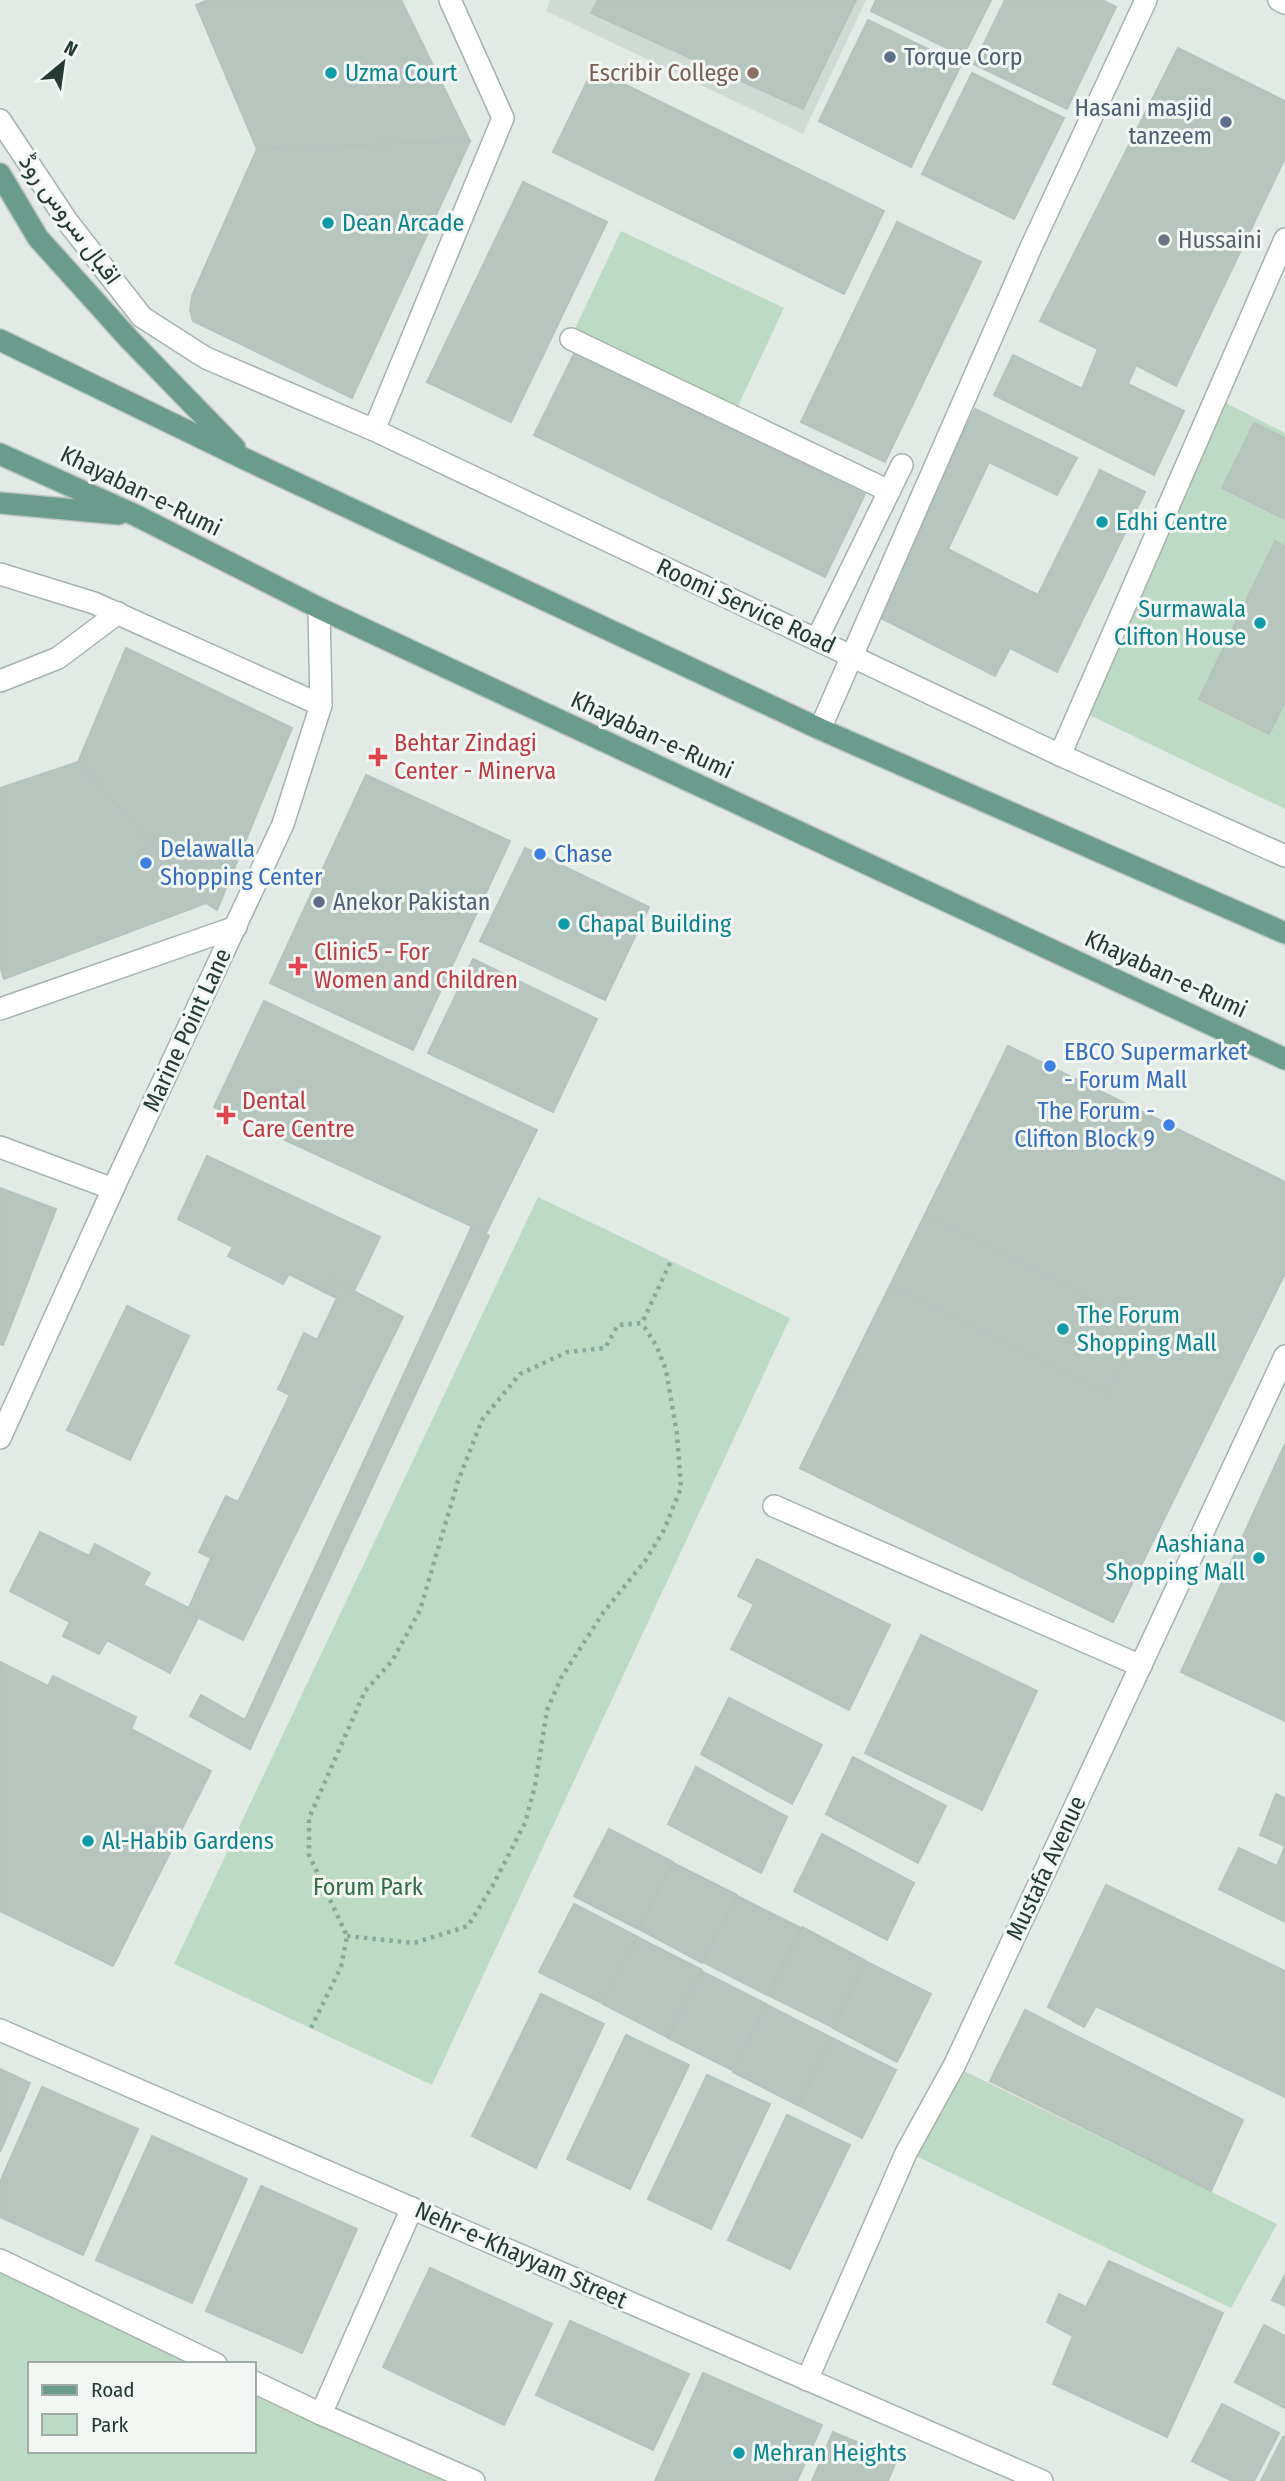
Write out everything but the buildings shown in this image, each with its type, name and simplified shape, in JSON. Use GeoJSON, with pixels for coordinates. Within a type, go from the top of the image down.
{"type":"FeatureCollection","features":[{"type":"Feature","properties":{"kind":"main road"},"geometry":{"type":"LineString","coordinates":[[0,174],[38,238],[129,339],[247,460]]}},
{"type":"Feature","properties":{"kind":"main road"},"geometry":{"type":"LineString","coordinates":[[0,340],[247,460],[820,729],[1285,933]]}},
{"type":"Feature","properties":{"kind":"main road","name":"Khayaban-e-Rumi"},"geometry":{"type":"LineString","coordinates":[[0,454],[135,515],[318,608],[1285,1059]]}},
{"type":"Feature","properties":{"kind":"main road"},"geometry":{"type":"LineString","coordinates":[[0,503],[135,515]]}},
{"type":"Feature","properties":{"kind":"main road"},"geometry":{"type":"LineString","coordinates":[[1254,1044],[1285,1069]]}},
{"type":"Feature","properties":{"kind":"street"},"geometry":{"type":"LineString","coordinates":[[374,430],[503,118],[450,0]]}},
{"type":"Feature","properties":{"kind":"street"},"geometry":{"type":"LineString","coordinates":[[820,729],[850,655],[1032,245],[1146,0]]}},
{"type":"Feature","properties":{"kind":"street"},"geometry":{"type":"LineString","coordinates":[[1279,0],[1285,3]]}},
{"type":"Feature","properties":{"kind":"street","name":"اقبال سروس روڈ"},"geometry":{"type":"LineString","coordinates":[[0,120],[66,221],[142,317],[206,358]]}},
{"type":"Feature","properties":{"kind":"street"},"geometry":{"type":"LineString","coordinates":[[1060,755],[1285,239]]}},
{"type":"Feature","properties":{"kind":"street"},"geometry":{"type":"LineString","coordinates":[[129,339],[142,317]]}},
{"type":"Feature","properties":{"kind":"street"},"geometry":{"type":"LineString","coordinates":[[570,339],[889,491]]}},
{"type":"Feature","properties":{"kind":"street","name":"Roomi Service Road"},"geometry":{"type":"LineString","coordinates":[[206,358],[374,430],[1060,755],[1285,856]]}},
{"type":"Feature","properties":{"kind":"street"},"geometry":{"type":"LineString","coordinates":[[817,639],[902,465]]}},
{"type":"Feature","properties":{"kind":"street"},"geometry":{"type":"LineString","coordinates":[[0,574],[94,603],[321,705]]}},
{"type":"Feature","properties":{"kind":"street","name":"Marine Point Lane"},"geometry":{"type":"LineString","coordinates":[[0,1438],[283,824],[321,705],[318,608]]}},
{"type":"Feature","properties":{"kind":"street"},"geometry":{"type":"LineString","coordinates":[[0,680],[58,657],[118,614]]}},
{"type":"Feature","properties":{"kind":"street"},"geometry":{"type":"LineString","coordinates":[[0,1009],[236,927]]}},
{"type":"Feature","properties":{"kind":"street"},"geometry":{"type":"LineString","coordinates":[[0,1147],[113,1189]]}},
{"type":"Feature","properties":{"kind":"street","name":"Mustafa Avenue"},"geometry":{"type":"LineString","coordinates":[[807,2380],[906,2153],[955,2064],[1285,1356]]}},
{"type":"Feature","properties":{"kind":"street"},"geometry":{"type":"LineString","coordinates":[[774,1506],[1140,1666]]}},
{"type":"Feature","properties":{"kind":"street","name":"Nehr-e-Khayyam Street"},"geometry":{"type":"LineString","coordinates":[[0,2030],[1042,2481]]}},
{"type":"Feature","properties":{"kind":"street"},"geometry":{"type":"LineString","coordinates":[[321,2414],[412,2208]]}},
{"type":"Feature","properties":{"kind":"street"},"geometry":{"type":"LineString","coordinates":[[0,2260],[212,2362]]}},
{"type":"Feature","properties":{"kind":"street"},"geometry":{"type":"LineString","coordinates":[[256,2383],[474,2481]]}},
{"type":"Feature","properties":{"kind":"path"},"geometry":{"type":"LineString","coordinates":[[642,1323],[671,1261]]}},
{"type":"Feature","properties":{"kind":"path"},"geometry":{"type":"LineString","coordinates":[[311,2028],[341,1968],[347,1936],[309,1855],[309,1818],[365,1690],[392,1661],[420,1610],[457,1481],[482,1420],[520,1374],[567,1352],[605,1348],[618,1325],[642,1323]]}},
{"type":"Feature","properties":{"kind":"path"},"geometry":{"type":"LineString","coordinates":[[347,1936],[414,1943],[468,1926],[525,1823],[535,1786],[547,1710],[561,1678],[603,1613],[645,1561],[664,1530],[681,1489],[677,1434],[666,1370],[657,1347],[642,1323]]}},
{"type":"Feature","properties":{"kind":"shaded area","name":"Escribir College"},"geometry":{"type":"Polygon","coordinates":[[[550,0],[866,0],[803,134],[546,11],[550,0]]]}},
{"type":"Feature","properties":{"kind":"green space"},"geometry":{"type":"Polygon","coordinates":[[[621,231],[784,308],[736,410],[573,333],[621,231]]]}},
{"type":"Feature","properties":{"kind":"green space"},"geometry":{"type":"Polygon","coordinates":[[[1220,400],[1285,433],[1285,809],[1073,707],[1220,400]]]}},
{"type":"Feature","properties":{"kind":"green space","name":"Forum Park"},"geometry":{"type":"Polygon","coordinates":[[[538,1197],[790,1318],[432,2085],[174,1964],[538,1197]]]}},
{"type":"Feature","properties":{"kind":"green space"},"geometry":{"type":"Polygon","coordinates":[[[958,2068],[1277,2224],[1231,2308],[912,2154],[958,2068]]]}},
{"type":"Feature","properties":{"kind":"green space"},"geometry":{"type":"Polygon","coordinates":[[[0,2260],[212,2362],[28,2362],[28,2453],[256,2453],[256,2383],[474,2481],[0,2481],[0,2260]]]}},
{"type":"Feature","properties":{"kind":"place","name":"Torque Corp"},"geometry":{"type":"Point","coordinates":[890,57]}},
{"type":"Feature","properties":{"kind":"place","name":"Uzma Court"},"geometry":{"type":"Point","coordinates":[331,73]}},
{"type":"Feature","properties":{"kind":"place","name":"Escribir College"},"geometry":{"type":"Point","coordinates":[753,73]}},
{"type":"Feature","properties":{"kind":"place","name":"Hasani masjid tanzeem"},"geometry":{"type":"Point","coordinates":[1226,122]}},
{"type":"Feature","properties":{"kind":"place","name":"Dean Arcade"},"geometry":{"type":"Point","coordinates":[328,223]}},
{"type":"Feature","properties":{"kind":"place","name":"Hussaini"},"geometry":{"type":"Point","coordinates":[1164,240]}},
{"type":"Feature","properties":{"kind":"place","name":"Edhi Centre"},"geometry":{"type":"Point","coordinates":[1102,522]}},
{"type":"Feature","properties":{"kind":"place","name":"Surmawala Clifton House"},"geometry":{"type":"Point","coordinates":[1260,623]}},
{"type":"Feature","properties":{"kind":"place","name":"Behtar Zindagi Center - Minerva"},"geometry":{"type":"Point","coordinates":[378,757]}},
{"type":"Feature","properties":{"kind":"place","name":"Chase"},"geometry":{"type":"Point","coordinates":[540,854]}},
{"type":"Feature","properties":{"kind":"place","name":"Delawalla Shopping Center"},"geometry":{"type":"Point","coordinates":[146,863]}},
{"type":"Feature","properties":{"kind":"place","name":"Anekor Pakistan"},"geometry":{"type":"Point","coordinates":[319,902]}},
{"type":"Feature","properties":{"kind":"place","name":"Chapal Building"},"geometry":{"type":"Point","coordinates":[564,924]}},
{"type":"Feature","properties":{"kind":"place","name":"Clinic5 - For Women and Children"},"geometry":{"type":"Point","coordinates":[298,966]}},
{"type":"Feature","properties":{"kind":"place","name":"EBCO Supermarket - Forum Mall"},"geometry":{"type":"Point","coordinates":[1050,1066]}},
{"type":"Feature","properties":{"kind":"place","name":"Dental Care Centre"},"geometry":{"type":"Point","coordinates":[226,1115]}},
{"type":"Feature","properties":{"kind":"place","name":"The Forum - Clifton Block 9"},"geometry":{"type":"Point","coordinates":[1169,1125]}},
{"type":"Feature","properties":{"kind":"place","name":"The Forum Shopping Mall"},"geometry":{"type":"Point","coordinates":[1063,1329]}},
{"type":"Feature","properties":{"kind":"place","name":"Aashiana Shopping Mall"},"geometry":{"type":"Point","coordinates":[1259,1558]}},
{"type":"Feature","properties":{"kind":"place","name":"Al-Habib Gardens"},"geometry":{"type":"Point","coordinates":[88,1841]}},
{"type":"Feature","properties":{"kind":"place","name":"Mehran Heights"},"geometry":{"type":"Point","coordinates":[739,2453]}}]}
